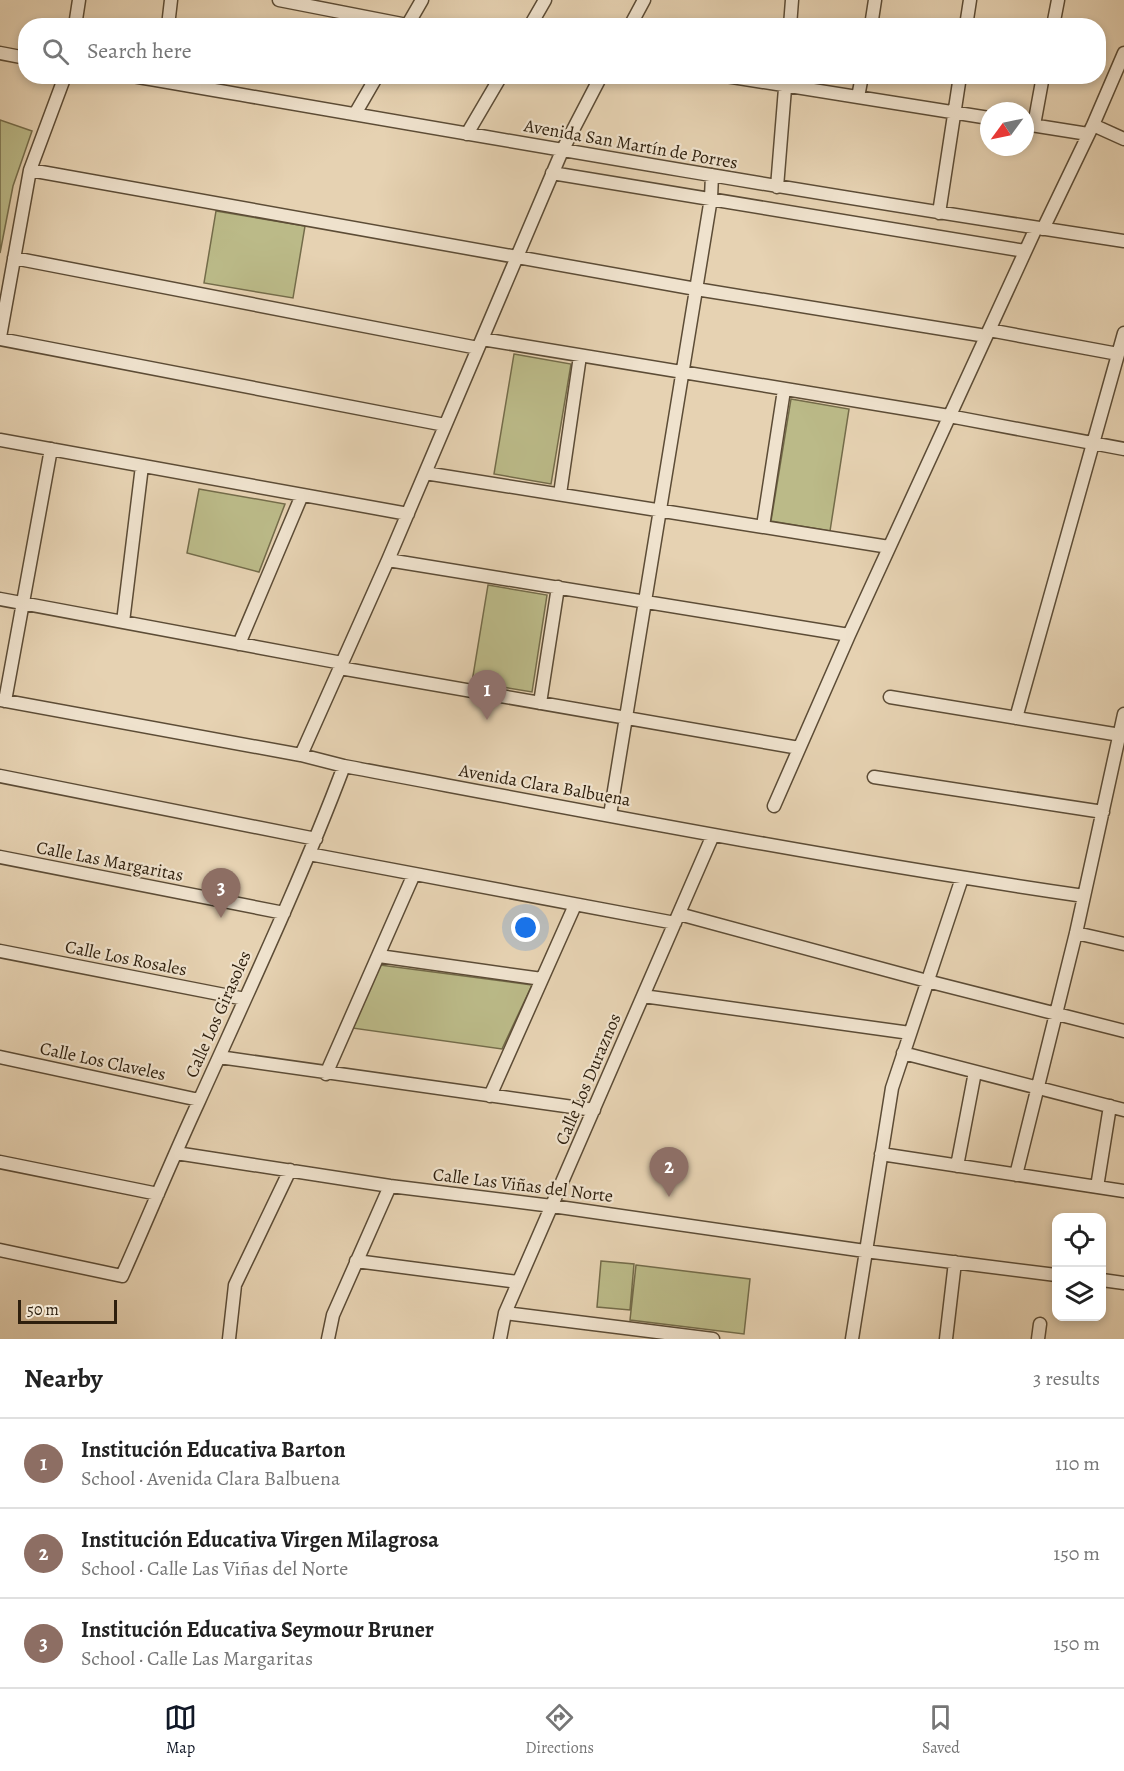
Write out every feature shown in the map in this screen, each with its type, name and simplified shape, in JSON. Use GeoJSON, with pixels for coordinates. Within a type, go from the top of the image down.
{"type":"FeatureCollection","features":[{"type":"Feature","properties":{"kind":"street"},"geometry":{"type":"LineString","coordinates":[[76,18],[79,0]]}},
{"type":"Feature","properties":{"kind":"street"},"geometry":{"type":"LineString","coordinates":[[169,18],[171,0]]}},
{"type":"Feature","properties":{"kind":"street"},"geometry":{"type":"LineString","coordinates":[[279,0],[371,18]]}},
{"type":"Feature","properties":{"kind":"street"},"geometry":{"type":"LineString","coordinates":[[411,18],[422,0]]}},
{"type":"Feature","properties":{"kind":"street"},"geometry":{"type":"LineString","coordinates":[[535,18],[545,0]]}},
{"type":"Feature","properties":{"kind":"street"},"geometry":{"type":"LineString","coordinates":[[634,18],[644,0]]}},
{"type":"Feature","properties":{"kind":"street"},"geometry":{"type":"LineString","coordinates":[[791,18],[792,0]]}},
{"type":"Feature","properties":{"kind":"street"},"geometry":{"type":"LineString","coordinates":[[872,18],[875,0]]}},
{"type":"Feature","properties":{"kind":"street"},"geometry":{"type":"LineString","coordinates":[[967,18],[969,0]]}},
{"type":"Feature","properties":{"kind":"street"},"geometry":{"type":"LineString","coordinates":[[1055,18],[1058,0]]}},
{"type":"Feature","properties":{"kind":"street"},"geometry":{"type":"LineString","coordinates":[[0,53],[18,56]]}},
{"type":"Feature","properties":{"kind":"street"},"geometry":{"type":"LineString","coordinates":[[774,806],[849,634],[1025,251],[1040,229],[1091,129],[1124,53]]}},
{"type":"Feature","properties":{"kind":"street"},"geometry":{"type":"LineString","coordinates":[[62,84],[30,170],[0,338],[445,425]]}},
{"type":"Feature","properties":{"kind":"street","name":"Avenida San Martín de Porres"},"geometry":{"type":"LineString","coordinates":[[189,84],[562,151],[1124,241]]}},
{"type":"Feature","properties":{"kind":"street"},"geometry":{"type":"LineString","coordinates":[[354,114],[372,84]]}},
{"type":"Feature","properties":{"kind":"street"},"geometry":{"type":"LineString","coordinates":[[467,134],[496,84]]}},
{"type":"Feature","properties":{"kind":"street"},"geometry":{"type":"LineString","coordinates":[[301,755],[388,561],[552,173],[597,84]]}},
{"type":"Feature","properties":{"kind":"street"},"geometry":{"type":"LineString","coordinates":[[777,187],[786,84]]}},
{"type":"Feature","properties":{"kind":"street"},"geometry":{"type":"LineString","coordinates":[[800,84],[858,97],[980,117]]}},
{"type":"Feature","properties":{"kind":"street"},"geometry":{"type":"LineString","coordinates":[[858,97],[860,84]]}},
{"type":"Feature","properties":{"kind":"street"},"geometry":{"type":"LineString","coordinates":[[939,213],[959,84]]}},
{"type":"Feature","properties":{"kind":"street"},"geometry":{"type":"LineString","coordinates":[[1034,107],[1041,84]]}},
{"type":"Feature","properties":{"kind":"street"},"geometry":{"type":"LineString","coordinates":[[1034,124],[1091,129],[1124,139]]}},
{"type":"Feature","properties":{"kind":"street"},"geometry":{"type":"LineString","coordinates":[[30,170],[696,289],[1118,354]]}},
{"type":"Feature","properties":{"kind":"street"},"geometry":{"type":"LineString","coordinates":[[552,173],[1025,251]]}},
{"type":"Feature","properties":{"kind":"street"},"geometry":{"type":"LineString","coordinates":[[610,815],[683,374],[711,198],[712,175]]}},
{"type":"Feature","properties":{"kind":"street"},"geometry":{"type":"LineString","coordinates":[[14,258],[480,344],[580,356],[949,416],[1124,449]]}},
{"type":"Feature","properties":{"kind":"street"},"geometry":{"type":"LineString","coordinates":[[1016,718],[1124,333]]}},
{"type":"Feature","properties":{"kind":"street"},"geometry":{"type":"LineString","coordinates":[[560,494],[580,356]]}},
{"type":"Feature","properties":{"kind":"street"},"geometry":{"type":"LineString","coordinates":[[763,526],[784,390]]}},
{"type":"Feature","properties":{"kind":"street"},"geometry":{"type":"LineString","coordinates":[[0,440],[408,514]]}},
{"type":"Feature","properties":{"kind":"street"},"geometry":{"type":"LineString","coordinates":[[2,701],[51,449]]}},
{"type":"Feature","properties":{"kind":"street"},"geometry":{"type":"LineString","coordinates":[[123,622],[142,466]]}},
{"type":"Feature","properties":{"kind":"street"},"geometry":{"type":"LineString","coordinates":[[425,473],[890,547]]}},
{"type":"Feature","properties":{"kind":"street"},"geometry":{"type":"LineString","coordinates":[[239,644],[302,495]]}},
{"type":"Feature","properties":{"kind":"street"},"geometry":{"type":"LineString","coordinates":[[388,561],[849,634]]}},
{"type":"Feature","properties":{"kind":"street"},"geometry":{"type":"LineString","coordinates":[[540,703],[558,588]]}},
{"type":"Feature","properties":{"kind":"street"},"geometry":{"type":"LineString","coordinates":[[0,599],[239,644],[341,666],[799,748]]}},
{"type":"Feature","properties":{"kind":"street"},"geometry":{"type":"LineString","coordinates":[[890,697],[1119,735]]}},
{"type":"Feature","properties":{"kind":"street","name":"Avenida Clara Balbuena"},"geometry":{"type":"LineString","coordinates":[[2,701],[301,755],[344,766],[713,835],[962,878],[1084,896]]}},
{"type":"Feature","properties":{"kind":"street"},"geometry":{"type":"LineString","coordinates":[[1016,1175],[1076,933],[1124,714]]}},
{"type":"Feature","properties":{"kind":"street","name":"Calle Los Girasoles"},"geometry":{"type":"LineString","coordinates":[[0,1251],[122,1276],[284,913],[344,766]]}},
{"type":"Feature","properties":{"kind":"street"},"geometry":{"type":"LineString","coordinates":[[0,776],[316,839]]}},
{"type":"Feature","properties":{"kind":"street"},"geometry":{"type":"LineString","coordinates":[[874,777],[1102,812]]}},
{"type":"Feature","properties":{"kind":"street","name":"Calle Los Duraznos"},"geometry":{"type":"LineString","coordinates":[[500,1339],[505,1313],[518,1282],[713,835]]}},
{"type":"Feature","properties":{"kind":"street"},"geometry":{"type":"LineString","coordinates":[[309,854],[575,905],[677,918],[1124,1031]]}},
{"type":"Feature","properties":{"kind":"street","name":"Calle Las Margaritas"},"geometry":{"type":"LineString","coordinates":[[0,857],[284,913]]}},
{"type":"Feature","properties":{"kind":"street"},"geometry":{"type":"LineString","coordinates":[[326,1074],[414,874]]}},
{"type":"Feature","properties":{"kind":"street"},"geometry":{"type":"LineString","coordinates":[[852,1339],[892,1088],[962,878]]}},
{"type":"Feature","properties":{"kind":"street"},"geometry":{"type":"LineString","coordinates":[[490,1096],[575,905]]}},
{"type":"Feature","properties":{"kind":"street"},"geometry":{"type":"LineString","coordinates":[[1076,933],[1124,944]]}},
{"type":"Feature","properties":{"kind":"street","name":"Calle Los Rosales"},"geometry":{"type":"LineString","coordinates":[[0,951],[245,999]]}},
{"type":"Feature","properties":{"kind":"street"},"geometry":{"type":"LineString","coordinates":[[379,956],[542,979]]}},
{"type":"Feature","properties":{"kind":"street"},"geometry":{"type":"LineString","coordinates":[[643,996],[910,1033]]}},
{"type":"Feature","properties":{"kind":"street"},"geometry":{"type":"LineString","coordinates":[[903,1053],[1124,1110]]}},
{"type":"Feature","properties":{"kind":"street","name":"Calle Los Claveles"},"geometry":{"type":"LineString","coordinates":[[0,1057],[199,1100]]}},
{"type":"Feature","properties":{"kind":"street"},"geometry":{"type":"LineString","coordinates":[[219,1057],[326,1074],[594,1110]]}},
{"type":"Feature","properties":{"kind":"street"},"geometry":{"type":"LineString","coordinates":[[957,1166],[975,1072]]}},
{"type":"Feature","properties":{"kind":"street"},"geometry":{"type":"LineString","coordinates":[[1097,1187],[1110,1106]]}},
{"type":"Feature","properties":{"kind":"street","name":"Calle Las Viñas del Norte"},"geometry":{"type":"LineString","coordinates":[[176,1153],[390,1186],[1052,1274]]}},
{"type":"Feature","properties":{"kind":"street"},"geometry":{"type":"LineString","coordinates":[[881,1154],[1124,1191]]}},
{"type":"Feature","properties":{"kind":"street"},"geometry":{"type":"LineString","coordinates":[[0,1162],[158,1194]]}},
{"type":"Feature","properties":{"kind":"street"},"geometry":{"type":"LineString","coordinates":[[229,1339],[236,1285],[291,1170]]}},
{"type":"Feature","properties":{"kind":"street"},"geometry":{"type":"LineString","coordinates":[[328,1339],[333,1315],[390,1186]]}},
{"type":"Feature","properties":{"kind":"street"},"geometry":{"type":"LineString","coordinates":[[356,1261],[518,1282]]}},
{"type":"Feature","properties":{"kind":"street"},"geometry":{"type":"LineString","coordinates":[[945,1339],[955,1262]]}},
{"type":"Feature","properties":{"kind":"street"},"geometry":{"type":"LineString","coordinates":[[1106,1281],[1124,1283]]}},
{"type":"Feature","properties":{"kind":"street"},"geometry":{"type":"LineString","coordinates":[[505,1313],[713,1339]]}},
{"type":"Feature","properties":{"kind":"street"},"geometry":{"type":"LineString","coordinates":[[1038,1339],[1040,1324]]}},
{"type":"Feature","properties":{"kind":"shaded area"},"geometry":{"type":"Polygon","coordinates":[[[0,120],[32,131],[13,186],[0,253],[0,120]]]}},
{"type":"Feature","properties":{"kind":"shaded area"},"geometry":{"type":"Polygon","coordinates":[[[216,211],[305,226],[293,298],[204,283],[216,211]]]}},
{"type":"Feature","properties":{"kind":"shaded area"},"geometry":{"type":"Polygon","coordinates":[[[514,354],[571,364],[551,484],[494,474],[514,354]]]}},
{"type":"Feature","properties":{"kind":"shaded area"},"geometry":{"type":"Polygon","coordinates":[[[791,399],[849,409],[830,531],[771,521],[791,399]]]}},
{"type":"Feature","properties":{"kind":"shaded area"},"geometry":{"type":"Polygon","coordinates":[[[199,489],[285,504],[259,572],[187,553],[199,489]]]}},
{"type":"Feature","properties":{"kind":"shaded area"},"geometry":{"type":"Polygon","coordinates":[[[488,585],[547,595],[532,692],[472,682],[488,585]]]}},
{"type":"Feature","properties":{"kind":"shaded area"},"geometry":{"type":"Polygon","coordinates":[[[380,965],[532,985],[502,1049],[352,1028],[380,965]]]}},
{"type":"Feature","properties":{"kind":"shaded area"},"geometry":{"type":"Polygon","coordinates":[[[601,1261],[634,1264],[630,1310],[597,1307],[601,1261]]]}},
{"type":"Feature","properties":{"kind":"shaded area"},"geometry":{"type":"Polygon","coordinates":[[[636,1265],[750,1279],[744,1334],[630,1320],[636,1265]]]}},
{"type":"Feature","properties":{"kind":"place","name":"Institución Educativa Barton"},"geometry":{"type":"Point","coordinates":[487,720]}},
{"type":"Feature","properties":{"kind":"place","name":"Institución Educativa Seymour Bruner"},"geometry":{"type":"Point","coordinates":[221,918]}},
{"type":"Feature","properties":{"kind":"place","name":"Institución Educativa Virgen Milagrosa"},"geometry":{"type":"Point","coordinates":[669,1197]}}]}
